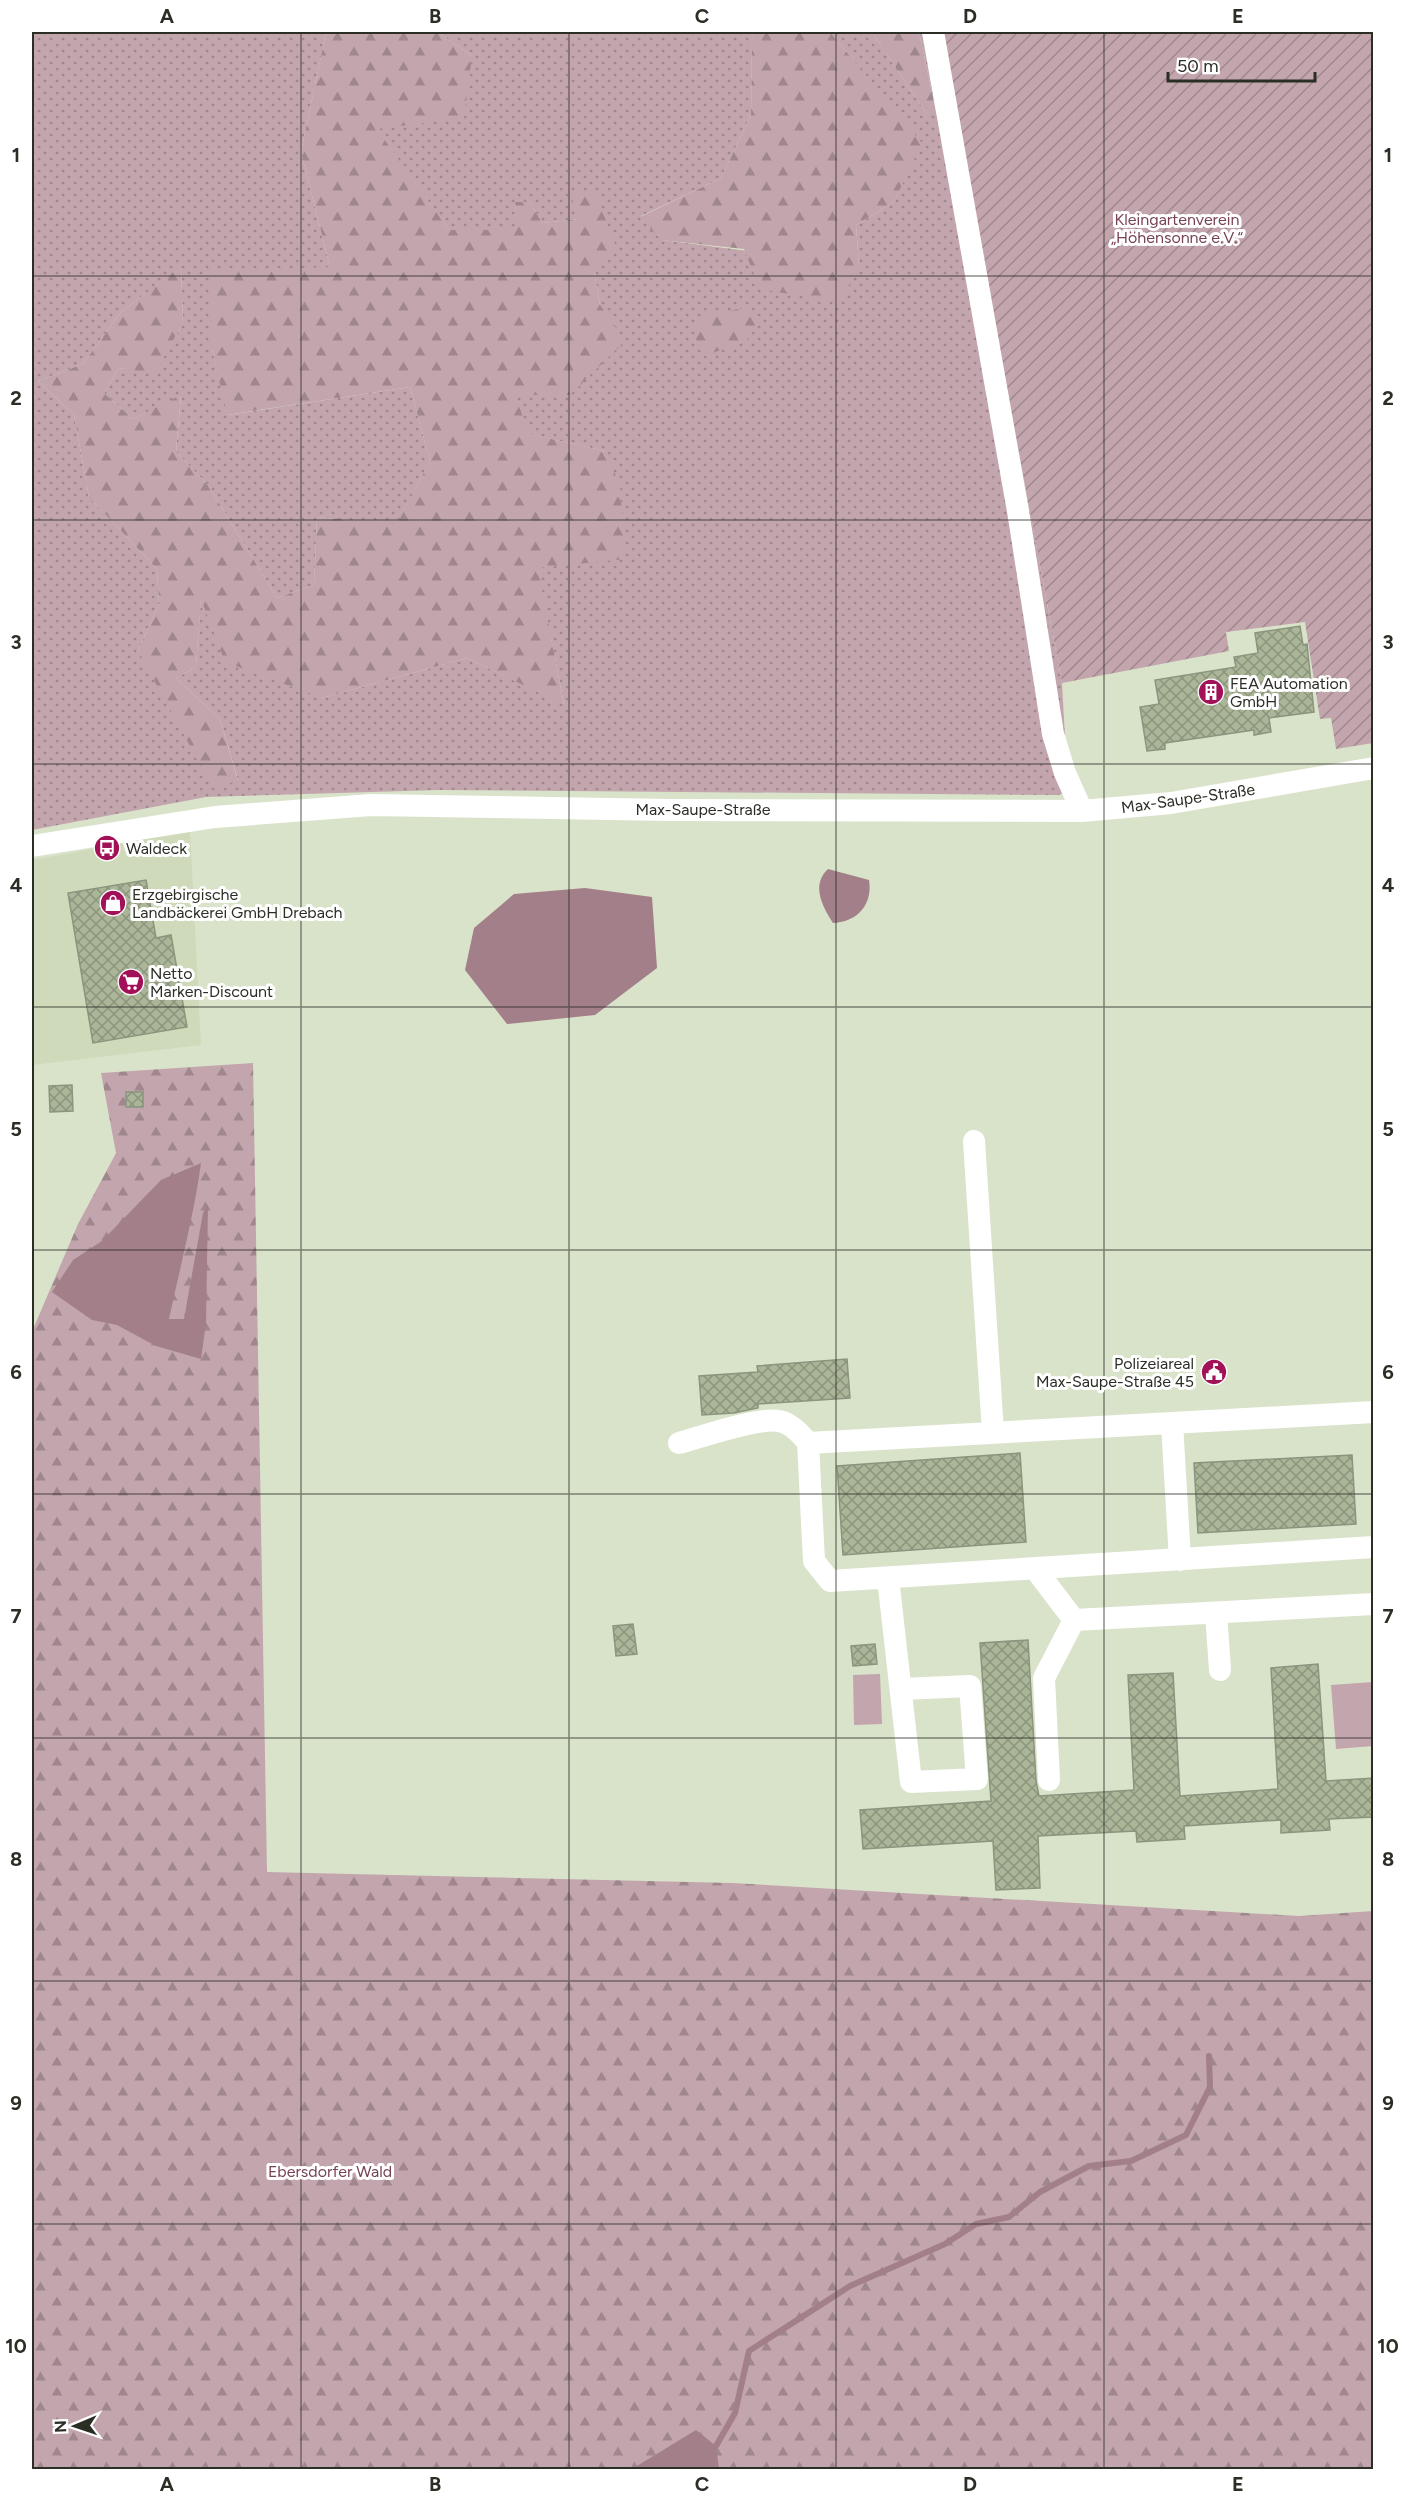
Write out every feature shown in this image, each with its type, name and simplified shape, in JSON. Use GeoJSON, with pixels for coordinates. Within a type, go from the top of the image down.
{"type":"FeatureCollection","features":[{"type":"Feature","properties":{"kind":"street"},"geometry":{"type":"LineString","coordinates":[[933,32],[1016,500],[1053,734],[1082,811]]}},
{"type":"Feature","properties":{"kind":"street","name":"Max-Saupe-Straße"},"geometry":{"type":"LineString","coordinates":[[32,846],[215,817],[371,805],[670,810],[1082,811],[1171,803],[1374,768]]}},
{"type":"Feature","properties":{"kind":"street"},"geometry":{"type":"LineString","coordinates":[[974,1141],[993,1432]]}},
{"type":"Feature","properties":{"kind":"street"},"geometry":{"type":"LineString","coordinates":[[808,1443],[1374,1412]]}},
{"type":"Feature","properties":{"kind":"street"},"geometry":{"type":"LineString","coordinates":[[679,1443],[749,1424],[779,1420],[800,1432],[808,1443],[814,1561],[830,1581],[1036,1570],[1374,1547]]}},
{"type":"Feature","properties":{"kind":"street"},"geometry":{"type":"LineString","coordinates":[[1172,1423],[1180,1560]]}},
{"type":"Feature","properties":{"kind":"street"},"geometry":{"type":"LineString","coordinates":[[1036,1570],[1074,1620]]}},
{"type":"Feature","properties":{"kind":"street"},"geometry":{"type":"LineString","coordinates":[[888,1578],[911,1782],[977,1779],[969,1686],[902,1689]]}},
{"type":"Feature","properties":{"kind":"street"},"geometry":{"type":"LineString","coordinates":[[1074,1620],[1374,1604]]}},
{"type":"Feature","properties":{"kind":"street"},"geometry":{"type":"LineString","coordinates":[[1216,1613],[1220,1670]]}},
{"type":"Feature","properties":{"kind":"street"},"geometry":{"type":"LineString","coordinates":[[1049,1780],[1044,1678],[1074,1620]]}},
{"type":"Feature","properties":{"kind":"shaded area"},"geometry":{"type":"Polygon","coordinates":[[[190,831],[201,1045],[32,1065],[32,860],[190,831]]]}},
{"type":"Feature","properties":{"kind":"shaded area"},"geometry":{"type":"Polygon","coordinates":[[[828,869],[869,880],[870,889],[866,904],[856,916],[842,922],[833,923],[820,896],[820,882],[828,869]]]}},
{"type":"Feature","properties":{"kind":"shaded area"},"geometry":{"type":"Polygon","coordinates":[[[585,888],[652,897],[657,968],[595,1015],[507,1024],[465,970],[474,928],[514,894],[585,888]]]}},
{"type":"Feature","properties":{"kind":"shaded area"},"geometry":{"type":"Polygon","coordinates":[[[201,1163],[191,1222],[169,1319],[184,1319],[203,1213],[208,1205],[206,1323],[201,1359],[156,1346],[117,1325],[92,1320],[52,1292],[73,1260],[102,1241],[161,1180],[201,1163]]]}},
{"type":"Feature","properties":{"kind":"shaded area"},"geometry":{"type":"Polygon","coordinates":[[[696,2430],[716,2446],[719,2469],[632,2469],[696,2430]]]}},
{"type":"Feature","properties":{"kind":"green space"},"geometry":{"type":"Polygon","coordinates":[[[32,32],[326,32],[301,152],[330,267],[212,349],[228,415],[410,387],[430,461],[397,525],[317,517],[314,585],[277,598],[208,485],[176,452],[181,396],[133,419],[104,393],[119,368],[154,373],[183,323],[181,267],[120,313],[83,364],[38,381],[74,415],[89,497],[157,569],[159,604],[138,651],[238,780],[220,719],[176,678],[196,667],[201,597],[322,698],[467,658],[564,704],[537,567],[605,451],[528,434],[514,394],[600,305],[594,272],[578,219],[543,223],[529,202],[515,203],[518,230],[449,230],[376,129],[472,56],[437,32],[754,32],[751,115],[721,178],[641,216],[662,240],[859,265],[856,225],[894,202],[921,143],[830,32],[872,32],[926,113],[937,115],[919,32],[940,32],[1062,683],[1068,792],[1058,795],[439,790],[206,797],[32,830],[32,32]]]}},
{"type":"Feature","properties":{"kind":"green space"},"geometry":{"type":"Polygon","coordinates":[[[326,32],[437,32],[472,56],[464,118],[377,129],[449,230],[517,230],[515,202],[529,202],[543,223],[578,219],[571,194],[594,189],[617,249],[594,272],[600,305],[625,341],[570,395],[515,395],[529,434],[605,451],[620,485],[625,559],[538,568],[564,705],[467,658],[322,698],[225,662],[201,599],[196,667],[176,678],[220,719],[238,781],[213,788],[138,651],[159,604],[157,569],[89,497],[74,415],[38,381],[83,364],[120,313],[181,266],[183,323],[154,374],[119,368],[104,393],[133,419],[181,395],[176,452],[208,485],[277,598],[314,585],[317,517],[397,524],[430,461],[410,387],[227,415],[212,349],[211,271],[330,267],[301,152],[326,32]]]}},
{"type":"Feature","properties":{"kind":"green space"},"geometry":{"type":"Polygon","coordinates":[[[754,32],[830,32],[922,143],[894,202],[856,225],[859,265],[840,303],[760,289],[744,249],[661,240],[640,217],[721,178],[751,115],[754,32]]]}},
{"type":"Feature","properties":{"kind":"green space"},"geometry":{"type":"Polygon","coordinates":[[[872,32],[919,32],[937,116],[926,113],[872,32]]]}},
{"type":"Feature","properties":{"kind":"green space","name":"Kleingartenverein „Höhensonne e.V.“"},"geometry":{"type":"Polygon","coordinates":[[[940,32],[1373,32],[1373,743],[1336,749],[1331,718],[1320,719],[1305,622],[1226,632],[1229,651],[1062,683],[940,32]]]}},
{"type":"Feature","properties":{"kind":"green space"},"geometry":{"type":"Polygon","coordinates":[[[750,307],[759,322],[746,341],[704,356],[694,335],[699,316],[750,307]]]}},
{"type":"Feature","properties":{"kind":"green space","name":"Ebersdorfer Wald"},"geometry":{"type":"Polygon","coordinates":[[[253,1063],[267,1872],[732,1883],[1299,1916],[1373,1911],[1373,2469],[32,2469],[32,1327],[34,1327],[78,1224],[116,1153],[101,1073],[253,1063]]]}},
{"type":"Feature","properties":{"kind":"green space"},"geometry":{"type":"Polygon","coordinates":[[[880,1674],[882,1724],[854,1725],[853,1675],[880,1674]]]}},
{"type":"Feature","properties":{"kind":"green space"},"geometry":{"type":"Polygon","coordinates":[[[1373,1682],[1373,1746],[1336,1749],[1331,1685],[1373,1682]]]}},
{"type":"Feature","properties":{"kind":"building","name":"FEA Automation GmbH"},"geometry":{"type":"Polygon","coordinates":[[[1300,626],[1303,645],[1307,644],[1314,712],[1269,718],[1271,732],[1254,735],[1254,730],[1165,743],[1165,749],[1147,751],[1140,707],[1159,704],[1155,680],[1236,667],[1234,657],[1258,653],[1255,633],[1300,626]]]}},
{"type":"Feature","properties":{"kind":"building","name":"Netto Marken-Discount"},"geometry":{"type":"Polygon","coordinates":[[[146,880],[156,938],[171,935],[187,1027],[93,1043],[68,893],[146,880]]]}},
{"type":"Feature","properties":{"kind":"building"},"geometry":{"type":"Polygon","coordinates":[[[72,1085],[73,1111],[50,1112],[49,1086],[72,1085]]]}},
{"type":"Feature","properties":{"kind":"building"},"geometry":{"type":"Polygon","coordinates":[[[126,1092],[143,1092],[143,1107],[126,1107],[126,1092]]]}},
{"type":"Feature","properties":{"kind":"building"},"geometry":{"type":"Polygon","coordinates":[[[847,1359],[850,1398],[758,1404],[758,1408],[734,1413],[702,1415],[699,1376],[758,1372],[757,1366],[847,1359]]]}},
{"type":"Feature","properties":{"kind":"building"},"geometry":{"type":"Polygon","coordinates":[[[1020,1453],[1026,1542],[843,1555],[837,1466],[1020,1453]]]}},
{"type":"Feature","properties":{"kind":"building"},"geometry":{"type":"Polygon","coordinates":[[[1352,1455],[1356,1524],[1198,1533],[1194,1463],[1352,1455]]]}},
{"type":"Feature","properties":{"kind":"building"},"geometry":{"type":"Polygon","coordinates":[[[633,1624],[637,1654],[616,1656],[613,1626],[633,1624]]]}},
{"type":"Feature","properties":{"kind":"building"},"geometry":{"type":"Polygon","coordinates":[[[1028,1640],[1036,1781],[1039,1796],[1134,1790],[1128,1675],[1173,1673],[1180,1796],[1278,1789],[1271,1668],[1318,1664],[1326,1781],[1374,1778],[1374,1817],[1329,1819],[1330,1830],[1281,1833],[1281,1820],[1184,1826],[1185,1839],[1137,1842],[1136,1831],[1038,1836],[1040,1888],[996,1890],[993,1841],[863,1849],[860,1810],[991,1801],[980,1643],[1028,1640]]]}},
{"type":"Feature","properties":{"kind":"building"},"geometry":{"type":"Polygon","coordinates":[[[875,1644],[877,1664],[853,1666],[851,1646],[875,1644]]]}},
{"type":"Feature","properties":{"kind":"waterway"},"geometry":{"type":"LineString","coordinates":[[716,2446],[735,2413],[749,2351],[850,2286],[945,2244],[976,2224],[1009,2217],[1040,2192],[1089,2166],[1131,2161],[1186,2135],[1210,2087],[1209,2056]]}},
{"type":"Feature","properties":{"kind":"place","name":"FEA Automation GmbH"},"geometry":{"type":"Point","coordinates":[1211,692]}},
{"type":"Feature","properties":{"kind":"place","name":"Waldeck"},"geometry":{"type":"Point","coordinates":[107,848]}},
{"type":"Feature","properties":{"kind":"place","name":"Erzgebirgische Landbäckerei GmbH Drebach"},"geometry":{"type":"Point","coordinates":[113,903]}},
{"type":"Feature","properties":{"kind":"place","name":"Netto Marken-Discount"},"geometry":{"type":"Point","coordinates":[131,982]}},
{"type":"Feature","properties":{"kind":"place","name":"Polizeiareal Max-Saupe-Straße 45"},"geometry":{"type":"Point","coordinates":[1214,1372]}}]}
